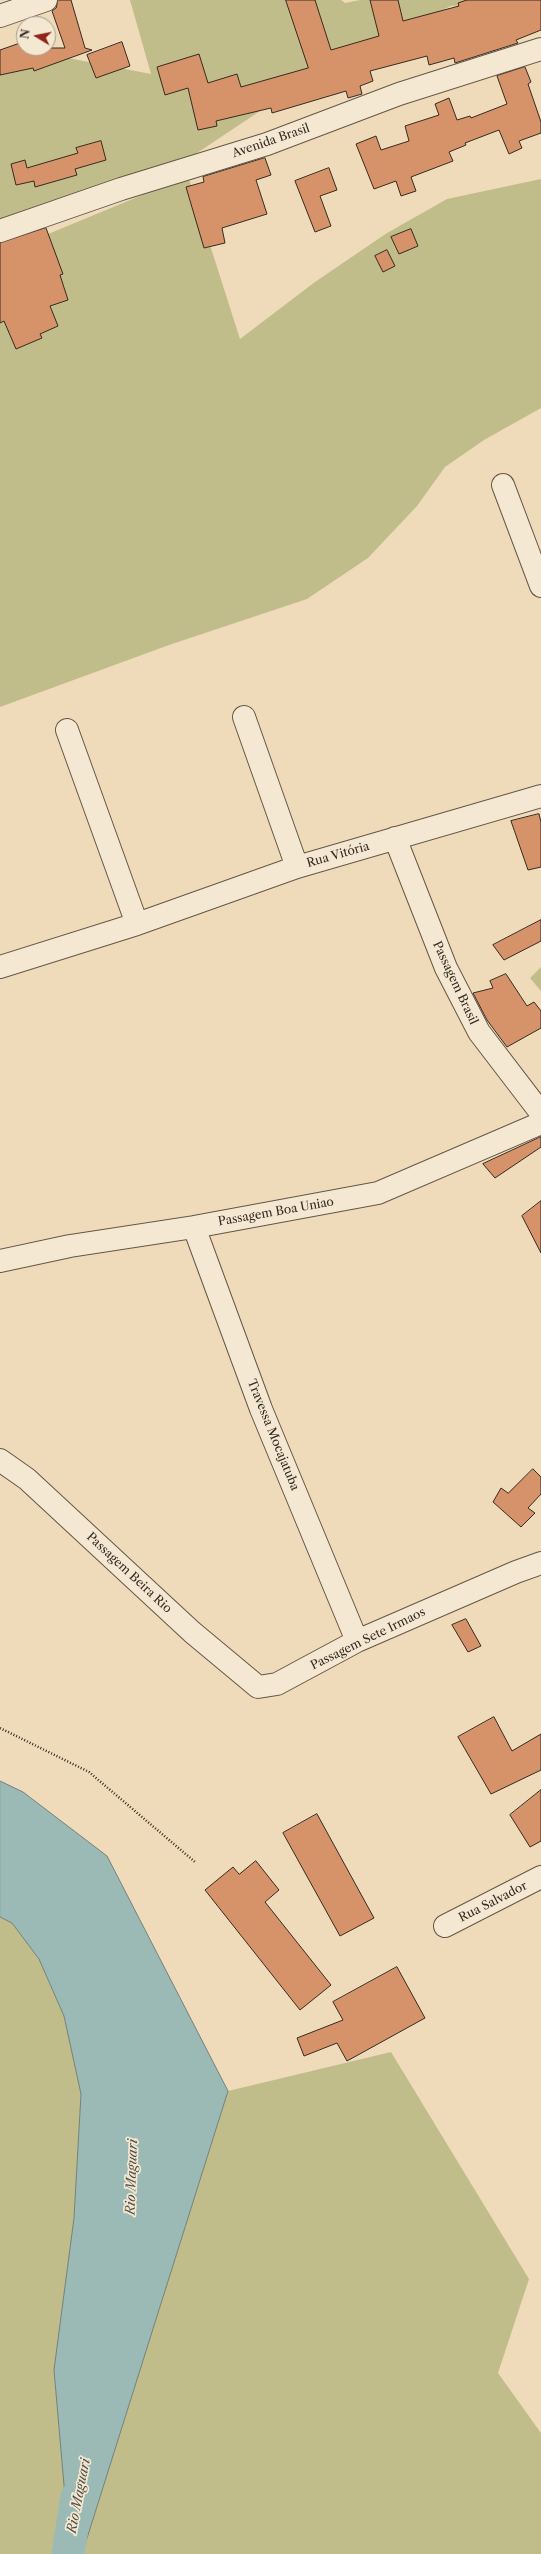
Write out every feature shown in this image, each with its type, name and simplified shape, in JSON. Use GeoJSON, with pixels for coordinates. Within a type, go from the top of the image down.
{"type":"FeatureCollection","features":[{"type":"Feature","properties":{"kind":"street"},"geometry":{"type":"LineString","coordinates":[[0,16],[46,0]]}},
{"type":"Feature","properties":{"kind":"street","name":"Avenida Brasil"},"geometry":{"type":"LineString","coordinates":[[0,231],[121,189],[267,144],[399,94],[541,50]]}},
{"type":"Feature","properties":{"kind":"street"},"geometry":{"type":"LineString","coordinates":[[503,485],[541,586]]}},
{"type":"Feature","properties":{"kind":"street"},"geometry":{"type":"LineString","coordinates":[[244,717],[297,867]]}},
{"type":"Feature","properties":{"kind":"street"},"geometry":{"type":"LineString","coordinates":[[67,730],[137,924]]}},
{"type":"Feature","properties":{"kind":"street","name":"Rua Vitória"},"geometry":{"type":"LineString","coordinates":[[0,967],[137,924],[297,867],[541,796]]}},
{"type":"Feature","properties":{"kind":"street","name":"Passagem Brasil"},"geometry":{"type":"LineString","coordinates":[[395,838],[446,968],[479,1032],[541,1113]]}},
{"type":"Feature","properties":{"kind":"street","name":"Passagem Boa Uniao"},"geometry":{"type":"LineString","coordinates":[[0,1261],[70,1246],[194,1227],[378,1194],[541,1123]]}},
{"type":"Feature","properties":{"kind":"street","name":"Travessa Mocajatuba"},"geometry":{"type":"LineString","coordinates":[[194,1227],[261,1409],[357,1641]]}},
{"type":"Feature","properties":{"kind":"street","name":"Passagem Beira Rio"},"geometry":{"type":"LineString","coordinates":[[0,1460],[27,1479],[192,1632],[258,1687]]}},
{"type":"Feature","properties":{"kind":"street","name":"Passagem Sete Irmaos"},"geometry":{"type":"LineString","coordinates":[[258,1687],[277,1684],[357,1641],[477,1588],[541,1563]]}},
{"type":"Feature","properties":{"kind":"street","name":"Rua Salvador"},"geometry":{"type":"LineString","coordinates":[[445,1926],[541,1877]]}},
{"type":"Feature","properties":{"kind":"path"},"geometry":{"type":"LineString","coordinates":[[0,1728],[89,1772],[195,1862]]}},
{"type":"Feature","properties":{"kind":"shaded area"},"geometry":{"type":"Polygon","coordinates":[[[130,0],[341,0],[345,3],[360,0],[541,0],[451,6],[338,59],[194,155],[0,225],[0,74],[68,58],[151,74],[130,0]]]}},
{"type":"Feature","properties":{"kind":"shaded area"},"geometry":{"type":"Polygon","coordinates":[[[188,176],[240,339],[315,282],[387,233],[447,199],[541,179],[541,408],[484,440],[445,467],[417,506],[368,558],[307,599],[169,645],[0,707],[0,254],[188,176]]]}},
{"type":"Feature","properties":{"kind":"shaded area"},"geometry":{"type":"Polygon","coordinates":[[[541,967],[541,991],[530,978],[541,967]]]}},
{"type":"Feature","properties":{"kind":"shaded area"},"geometry":{"type":"Polygon","coordinates":[[[0,1917],[12,1923],[39,1959],[64,2016],[81,2094],[74,2218],[54,2370],[70,2554],[0,2554],[0,1917]]]}},
{"type":"Feature","properties":{"kind":"shaded area"},"geometry":{"type":"Polygon","coordinates":[[[391,2052],[529,2279],[498,2373],[541,2433],[541,2554],[82,2554],[228,2091],[391,2052]]]}},
{"type":"Feature","properties":{"kind":"water"},"geometry":{"type":"Polygon","coordinates":[[[0,1781],[23,1792],[107,1856],[228,2091],[82,2554],[70,2554],[54,2370],[74,2218],[81,2094],[64,2016],[39,1959],[12,1923],[0,1917],[0,1781]]]}},
{"type":"Feature","properties":{"kind":"building"},"geometry":{"type":"Polygon","coordinates":[[[58,0],[71,0],[85,48],[92,50],[34,71],[33,68],[0,75],[0,50],[16,44],[16,56],[56,56],[56,48],[65,48],[56,22],[56,16],[54,16],[52,11],[56,8],[58,0]]]}},
{"type":"Feature","properties":{"kind":"building"},"geometry":{"type":"Polygon","coordinates":[[[286,0],[315,0],[331,50],[379,36],[370,0],[398,0],[403,21],[459,6],[458,3],[467,0],[541,0],[541,30],[516,40],[518,43],[455,63],[454,58],[429,65],[427,56],[370,71],[373,81],[360,86],[362,94],[348,98],[346,91],[272,113],[271,108],[216,121],[217,126],[198,130],[188,88],[165,95],[157,67],[199,54],[208,83],[237,74],[241,87],[308,68],[286,0]]]}},
{"type":"Feature","properties":{"kind":"building"},"geometry":{"type":"Polygon","coordinates":[[[122,42],[130,66],[96,78],[87,55],[122,42]]]}},
{"type":"Feature","properties":{"kind":"building"},"geometry":{"type":"Polygon","coordinates":[[[525,67],[531,82],[528,84],[541,122],[541,133],[519,141],[522,148],[509,154],[499,130],[465,143],[466,145],[449,152],[453,161],[411,177],[416,191],[401,196],[396,181],[374,189],[356,144],[376,136],[381,150],[409,141],[405,126],[439,115],[435,104],[449,98],[457,120],[470,116],[471,118],[507,104],[497,76],[525,67]]]}},
{"type":"Feature","properties":{"kind":"building"},"geometry":{"type":"Polygon","coordinates":[[[101,141],[106,160],[75,169],[77,175],[35,187],[34,181],[16,185],[11,164],[25,160],[27,168],[78,153],[76,148],[101,141]]]}},
{"type":"Feature","properties":{"kind":"building"},"geometry":{"type":"Polygon","coordinates":[[[265,158],[271,175],[256,180],[267,214],[222,228],[225,243],[204,248],[186,187],[204,182],[203,177],[265,158]]]}},
{"type":"Feature","properties":{"kind":"building"},"geometry":{"type":"Polygon","coordinates":[[[329,168],[337,190],[320,196],[331,226],[315,232],[295,181],[329,168]]]}},
{"type":"Feature","properties":{"kind":"building"},"geometry":{"type":"Polygon","coordinates":[[[46,228],[63,274],[60,275],[68,300],[50,306],[58,326],[40,334],[42,338],[16,349],[4,321],[0,323],[0,243],[46,228]]]}},
{"type":"Feature","properties":{"kind":"building"},"geometry":{"type":"Polygon","coordinates":[[[411,229],[418,246],[399,254],[391,237],[411,229]]]}},
{"type":"Feature","properties":{"kind":"building"},"geometry":{"type":"Polygon","coordinates":[[[387,250],[395,266],[383,272],[375,256],[387,250]]]}},
{"type":"Feature","properties":{"kind":"building"},"geometry":{"type":"Polygon","coordinates":[[[539,814],[541,822],[541,867],[528,870],[511,821],[539,814]]]}},
{"type":"Feature","properties":{"kind":"building"},"geometry":{"type":"Polygon","coordinates":[[[541,920],[541,941],[504,960],[493,945],[541,920]]]}},
{"type":"Feature","properties":{"kind":"building"},"geometry":{"type":"Polygon","coordinates":[[[506,974],[527,1006],[534,1002],[541,1011],[541,1028],[507,1047],[487,1020],[473,993],[493,988],[490,981],[506,974]]]}},
{"type":"Feature","properties":{"kind":"building"},"geometry":{"type":"Polygon","coordinates":[[[541,1137],[541,1147],[495,1178],[483,1164],[541,1137]]]}},
{"type":"Feature","properties":{"kind":"building"},"geometry":{"type":"Polygon","coordinates":[[[541,1201],[541,1253],[522,1216],[541,1201]]]}},
{"type":"Feature","properties":{"kind":"building"},"geometry":{"type":"Polygon","coordinates":[[[533,1469],[541,1477],[541,1494],[528,1508],[535,1513],[521,1527],[493,1502],[501,1488],[508,1493],[533,1469]]]}},
{"type":"Feature","properties":{"kind":"building"},"geometry":{"type":"Polygon","coordinates":[[[466,1619],[481,1646],[468,1652],[452,1625],[466,1619]]]}},
{"type":"Feature","properties":{"kind":"building"},"geometry":{"type":"Polygon","coordinates":[[[494,1717],[512,1751],[541,1734],[541,1770],[491,1794],[458,1737],[494,1717]]]}},
{"type":"Feature","properties":{"kind":"building"},"geometry":{"type":"Polygon","coordinates":[[[541,1790],[541,1841],[530,1847],[510,1815],[541,1790]]]}},
{"type":"Feature","properties":{"kind":"building"},"geometry":{"type":"Polygon","coordinates":[[[317,1814],[374,1918],[340,1936],[283,1833],[317,1814]]]}},
{"type":"Feature","properties":{"kind":"building"},"geometry":{"type":"Polygon","coordinates":[[[256,1861],[279,1890],[265,1902],[331,1985],[300,2010],[205,1890],[233,1867],[239,1874],[256,1861]]]}},
{"type":"Feature","properties":{"kind":"building"},"geometry":{"type":"Polygon","coordinates":[[[397,1967],[425,2018],[347,2061],[337,2043],[304,2056],[297,2038],[343,2020],[333,2002],[397,1967]]]}},
{"type":"Feature","properties":{"kind":"waterway","name":"Rio Maguari"},"geometry":{"type":"LineString","coordinates":[[68,2554],[77,2497]]}}]}
